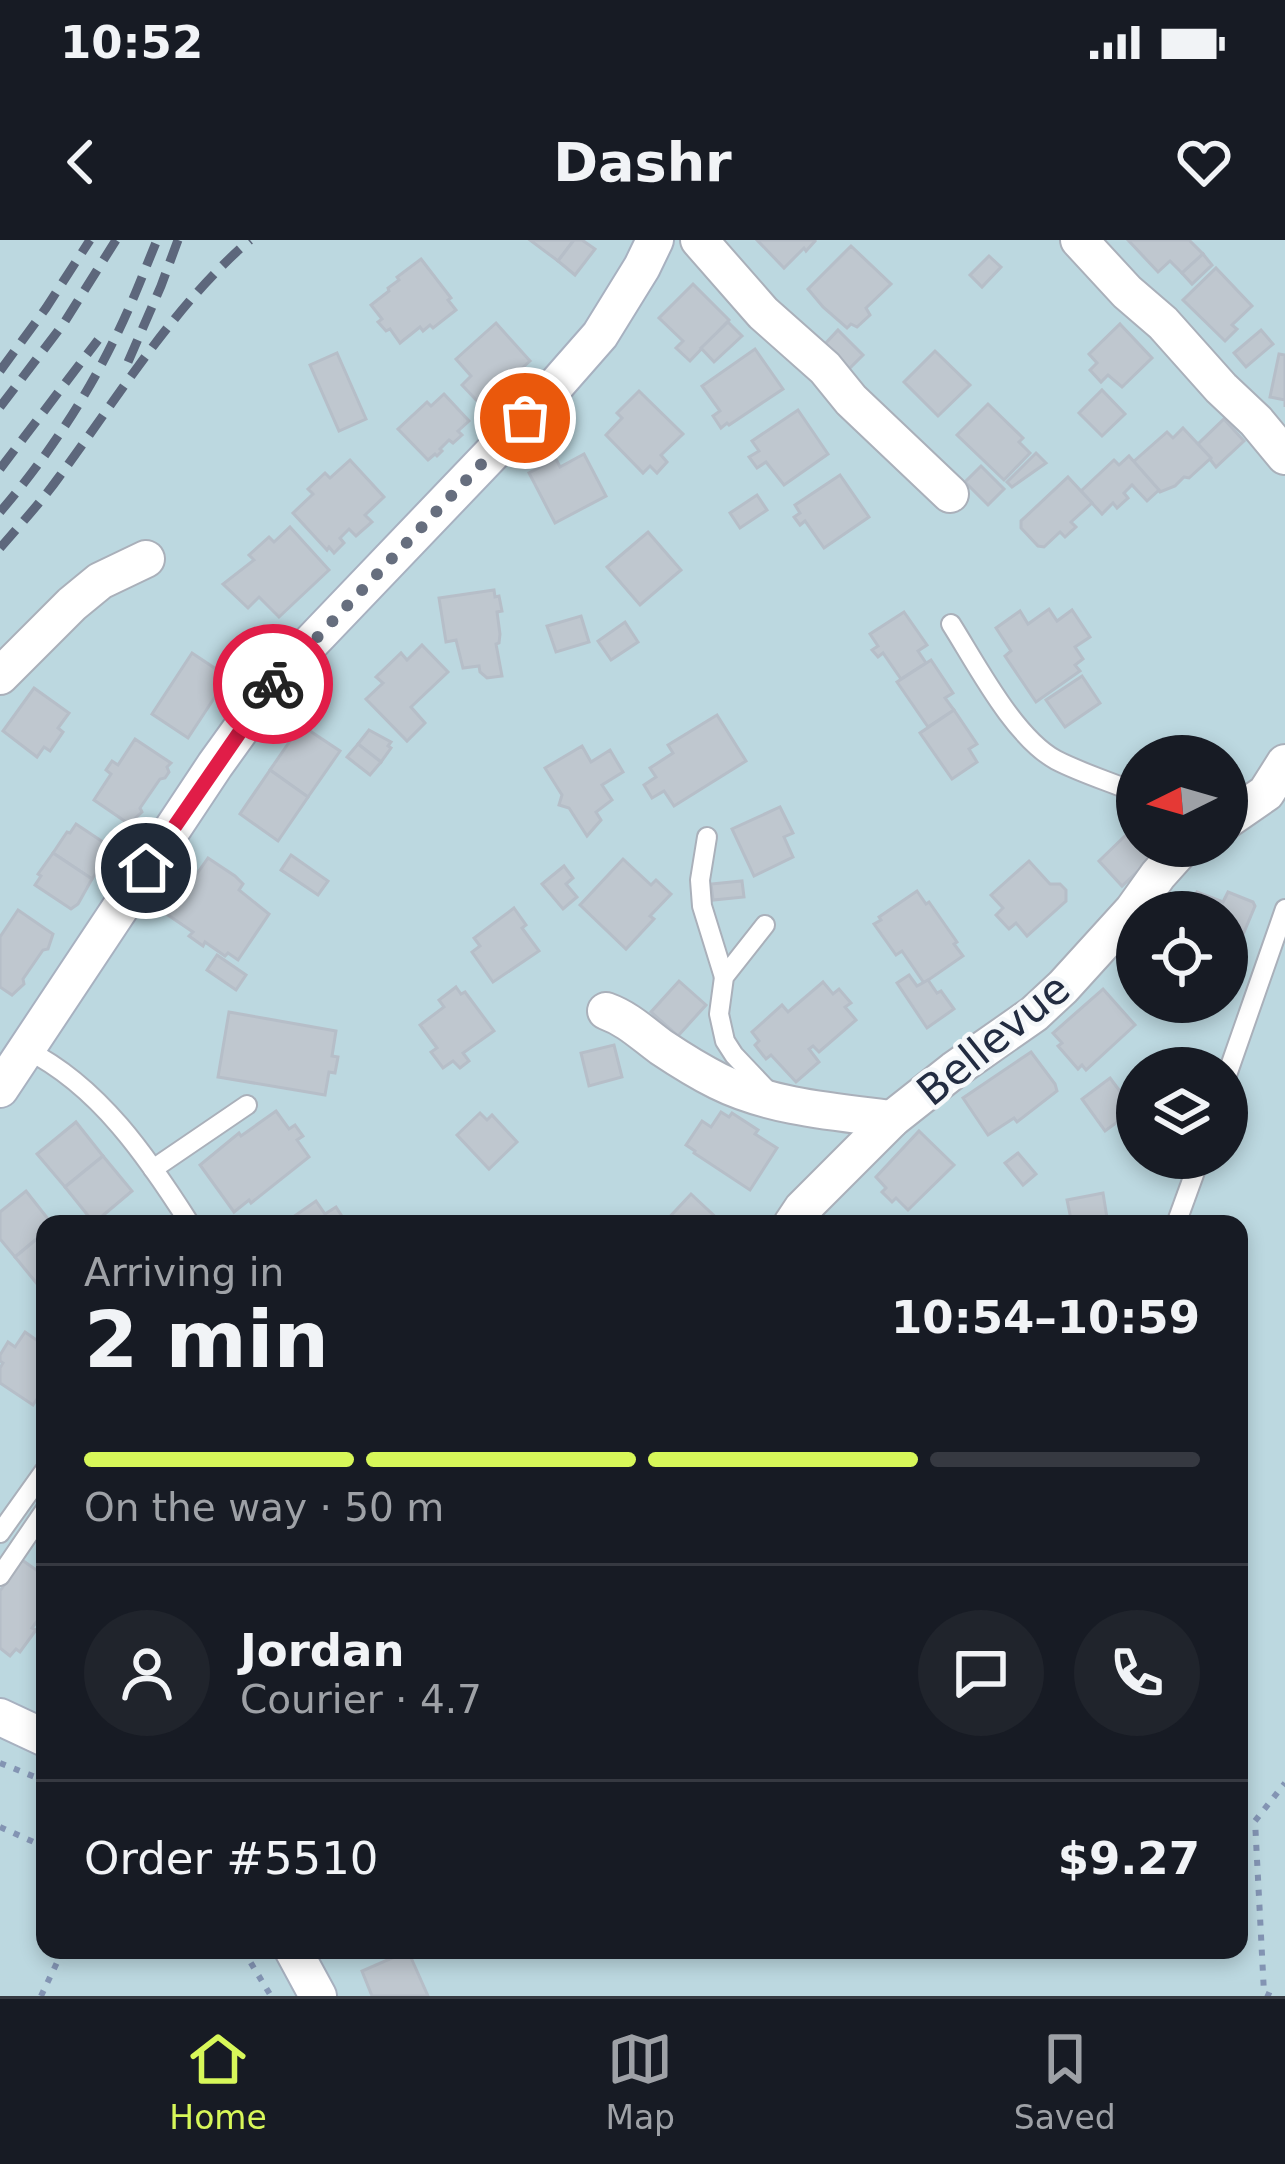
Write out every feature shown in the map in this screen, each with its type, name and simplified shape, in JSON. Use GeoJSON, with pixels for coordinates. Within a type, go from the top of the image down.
{"type":"FeatureCollection","features":[{"type":"Feature","properties":{"kind":"street"},"geometry":{"type":"LineString","coordinates":[[0,1089],[214,765],[279,676],[600,335],[655,240]]}},
{"type":"Feature","properties":{"kind":"street"},"geometry":{"type":"LineString","coordinates":[[699,240],[764,313],[950,494]]}},
{"type":"Feature","properties":{"kind":"street"},"geometry":{"type":"LineString","coordinates":[[1079,240],[1285,456]]}},
{"type":"Feature","properties":{"kind":"street"},"geometry":{"type":"LineString","coordinates":[[0,676],[100,581],[146,559]]}},
{"type":"Feature","properties":{"kind":"street"},"geometry":{"type":"LineString","coordinates":[[1248,807],[1279,788]]}},
{"type":"Feature","properties":{"kind":"street","name":"Bellevue"},"geometry":{"type":"LineString","coordinates":[[798,1215],[892,1119],[1034,1014],[1120,925],[1164,867]]}},
{"type":"Feature","properties":{"kind":"street","name":"Bellevue"},"geometry":{"type":"LineString","coordinates":[[606,1011],[624,1018],[716,1081],[746,1093],[892,1119]]}},
{"type":"Feature","properties":{"kind":"street"},"geometry":{"type":"LineString","coordinates":[[0,1718],[36,1734]]}},
{"type":"Feature","properties":{"kind":"street"},"geometry":{"type":"LineString","coordinates":[[298,1959],[318,1996]]}},
{"type":"Feature","properties":{"kind":"lane"},"geometry":{"type":"LineString","coordinates":[[951,624],[1000,702],[1037,746],[1057,760],[1116,784]]}},
{"type":"Feature","properties":{"kind":"lane"},"geometry":{"type":"LineString","coordinates":[[706,837],[702,906],[724,976],[719,1014],[725,1041],[776,1100]]}},
{"type":"Feature","properties":{"kind":"lane"},"geometry":{"type":"LineString","coordinates":[[1237,1047],[1285,909]]}},
{"type":"Feature","properties":{"kind":"lane"},"geometry":{"type":"LineString","coordinates":[[724,976],[765,925]]}},
{"type":"Feature","properties":{"kind":"lane"},"geometry":{"type":"LineString","coordinates":[[27,1050],[89,1091],[154,1169],[184,1215]]}},
{"type":"Feature","properties":{"kind":"lane"},"geometry":{"type":"LineString","coordinates":[[154,1169],[247,1105]]}},
{"type":"Feature","properties":{"kind":"lane"},"geometry":{"type":"LineString","coordinates":[[1179,1215],[1192,1179]]}},
{"type":"Feature","properties":{"kind":"lane"},"geometry":{"type":"LineString","coordinates":[[0,1533],[36,1482]]}},
{"type":"Feature","properties":{"kind":"lane"},"geometry":{"type":"LineString","coordinates":[[0,1576],[36,1523]]}},
{"type":"Feature","properties":{"kind":"path"},"geometry":{"type":"LineString","coordinates":[[0,1763],[36,1777]]}},
{"type":"Feature","properties":{"kind":"path"},"geometry":{"type":"LineString","coordinates":[[1271,1996],[1264,1993],[1255,1822],[1285,1783]]}},
{"type":"Feature","properties":{"kind":"path"},"geometry":{"type":"LineString","coordinates":[[0,1827],[36,1843]]}},
{"type":"Feature","properties":{"kind":"path"},"geometry":{"type":"LineString","coordinates":[[41,1996],[59,1959]]}},
{"type":"Feature","properties":{"kind":"path"},"geometry":{"type":"LineString","coordinates":[[248,1959],[271,1996]]}},
{"type":"Feature","properties":{"kind":"shaded area"},"geometry":{"type":"Polygon","coordinates":[[[0,240],[1285,240],[1285,1996],[0,1996],[0,240]]]}},
{"type":"Feature","properties":{"kind":"building"},"geometry":{"type":"Polygon","coordinates":[[[530,240],[574,240],[558,261],[530,240]]]}},
{"type":"Feature","properties":{"kind":"building"},"geometry":{"type":"Polygon","coordinates":[[[574,240],[595,249],[575,275],[558,261],[574,240]]]}},
{"type":"Feature","properties":{"kind":"building"},"geometry":{"type":"Polygon","coordinates":[[[757,240],[814,240],[815,241],[784,268],[757,240]]]}},
{"type":"Feature","properties":{"kind":"building"},"geometry":{"type":"Polygon","coordinates":[[[1128,240],[1189,240],[1203,254],[1182,273],[1170,261],[1158,272],[1128,240]]]}},
{"type":"Feature","properties":{"kind":"building"},"geometry":{"type":"Polygon","coordinates":[[[851,246],[891,284],[866,308],[870,315],[857,327],[847,328],[808,289],[851,246]]]}},
{"type":"Feature","properties":{"kind":"building"},"geometry":{"type":"Polygon","coordinates":[[[1203,254],[1212,265],[1192,284],[1182,273],[1203,254]]]}},
{"type":"Feature","properties":{"kind":"building"},"geometry":{"type":"Polygon","coordinates":[[[989,256],[1001,267],[982,287],[970,275],[989,256]]]}},
{"type":"Feature","properties":{"kind":"building"},"geometry":{"type":"Polygon","coordinates":[[[421,259],[456,310],[433,328],[430,325],[423,331],[420,327],[400,343],[378,322],[382,319],[371,305],[421,259]]]}},
{"type":"Feature","properties":{"kind":"building"},"geometry":{"type":"Polygon","coordinates":[[[1216,268],[1252,306],[1232,325],[1237,329],[1225,341],[1183,300],[1216,268]]]}},
{"type":"Feature","properties":{"kind":"building"},"geometry":{"type":"Polygon","coordinates":[[[693,284],[729,320],[690,361],[676,348],[683,341],[659,318],[693,284]]]}},
{"type":"Feature","properties":{"kind":"building"},"geometry":{"type":"Polygon","coordinates":[[[728,322],[742,336],[714,362],[701,348],[728,322]]]}},
{"type":"Feature","properties":{"kind":"building"},"geometry":{"type":"Polygon","coordinates":[[[496,323],[530,361],[478,402],[462,385],[471,376],[456,359],[496,323]]]}},
{"type":"Feature","properties":{"kind":"building"},"geometry":{"type":"Polygon","coordinates":[[[1120,324],[1152,358],[1122,387],[1108,375],[1101,382],[1090,370],[1097,363],[1089,354],[1120,324]]]}},
{"type":"Feature","properties":{"kind":"building"},"geometry":{"type":"Polygon","coordinates":[[[838,330],[863,355],[849,369],[824,345],[838,330]]]}},
{"type":"Feature","properties":{"kind":"building"},"geometry":{"type":"Polygon","coordinates":[[[1261,330],[1273,344],[1246,367],[1234,353],[1261,330]]]}},
{"type":"Feature","properties":{"kind":"building"},"geometry":{"type":"Polygon","coordinates":[[[755,349],[783,389],[721,428],[713,416],[720,411],[702,386],[755,349]]]}},
{"type":"Feature","properties":{"kind":"building"},"geometry":{"type":"Polygon","coordinates":[[[935,351],[970,385],[938,416],[904,382],[935,351]]]}},
{"type":"Feature","properties":{"kind":"building"},"geometry":{"type":"Polygon","coordinates":[[[337,353],[366,419],[339,431],[310,365],[337,353]]]}},
{"type":"Feature","properties":{"kind":"building"},"geometry":{"type":"Polygon","coordinates":[[[1279,354],[1285,355],[1285,400],[1270,397],[1279,354]]]}},
{"type":"Feature","properties":{"kind":"building"},"geometry":{"type":"Polygon","coordinates":[[[1102,390],[1125,414],[1102,436],[1079,413],[1102,390]]]}},
{"type":"Feature","properties":{"kind":"building"},"geometry":{"type":"Polygon","coordinates":[[[639,391],[683,434],[661,455],[667,462],[657,473],[650,466],[643,473],[606,435],[622,418],[617,413],[639,391]]]}},
{"type":"Feature","properties":{"kind":"building"},"geometry":{"type":"Polygon","coordinates":[[[444,394],[469,421],[458,431],[462,435],[453,443],[449,440],[428,460],[398,429],[427,402],[431,406],[444,394]]]}},
{"type":"Feature","properties":{"kind":"building"},"geometry":{"type":"Polygon","coordinates":[[[988,404],[1023,438],[1019,442],[1030,453],[1004,480],[957,435],[988,404]]]}},
{"type":"Feature","properties":{"kind":"building"},"geometry":{"type":"Polygon","coordinates":[[[798,410],[828,454],[784,485],[766,462],[757,468],[749,457],[759,451],[752,441],[798,410]]]}},
{"type":"Feature","properties":{"kind":"building"},"geometry":{"type":"Polygon","coordinates":[[[1224,419],[1244,441],[1216,467],[1198,444],[1224,419]]]}},
{"type":"Feature","properties":{"kind":"building"},"geometry":{"type":"Polygon","coordinates":[[[1183,428],[1211,458],[1189,478],[1160,492],[1133,462],[1167,432],[1173,438],[1183,428]]]}},
{"type":"Feature","properties":{"kind":"building"},"geometry":{"type":"Polygon","coordinates":[[[1036,453],[1046,463],[1012,487],[1007,482],[1036,453]]]}},
{"type":"Feature","properties":{"kind":"building"},"geometry":{"type":"Polygon","coordinates":[[[584,454],[606,496],[555,523],[529,473],[556,459],[560,467],[584,454]]]}},
{"type":"Feature","properties":{"kind":"building"},"geometry":{"type":"Polygon","coordinates":[[[1129,456],[1159,490],[1147,501],[1132,485],[1124,493],[1128,498],[1117,508],[1113,503],[1102,514],[1081,491],[1114,460],[1119,465],[1129,456]]]}},
{"type":"Feature","properties":{"kind":"building"},"geometry":{"type":"Polygon","coordinates":[[[350,460],[384,497],[365,515],[372,522],[356,536],[349,529],[334,553],[293,513],[313,494],[308,489],[325,473],[330,478],[350,460]]]}},
{"type":"Feature","properties":{"kind":"building"},"geometry":{"type":"Polygon","coordinates":[[[981,466],[1004,489],[988,505],[965,482],[981,466]]]}},
{"type":"Feature","properties":{"kind":"building"},"geometry":{"type":"Polygon","coordinates":[[[840,475],[869,517],[824,548],[805,521],[800,525],[794,517],[800,513],[795,505],[840,475]]]}},
{"type":"Feature","properties":{"kind":"building"},"geometry":{"type":"Polygon","coordinates":[[[1068,477],[1092,503],[1071,522],[1076,527],[1065,537],[1060,532],[1044,547],[1038,546],[1021,528],[1021,521],[1068,477]]]}},
{"type":"Feature","properties":{"kind":"building"},"geometry":{"type":"Polygon","coordinates":[[[757,495],[767,510],[740,528],[730,513],[757,495]]]}},
{"type":"Feature","properties":{"kind":"building"},"geometry":{"type":"Polygon","coordinates":[[[290,527],[329,570],[279,617],[259,597],[248,608],[223,584],[254,560],[249,555],[269,537],[274,542],[290,527]]]}},
{"type":"Feature","properties":{"kind":"building"},"geometry":{"type":"Polygon","coordinates":[[[648,532],[681,570],[640,605],[607,567],[648,532]]]}},
{"type":"Feature","properties":{"kind":"building"},"geometry":{"type":"Polygon","coordinates":[[[494,590],[502,611],[497,612],[500,634],[496,644],[502,676],[487,678],[479,666],[463,668],[456,640],[446,642],[439,598],[494,590]]]}},
{"type":"Feature","properties":{"kind":"building"},"geometry":{"type":"Polygon","coordinates":[[[1049,609],[1057,621],[1072,610],[1090,637],[1075,647],[1083,659],[1075,665],[1080,671],[1036,702],[1005,656],[1011,651],[996,628],[1020,611],[1028,624],[1049,609]]]}},
{"type":"Feature","properties":{"kind":"building"},"geometry":{"type":"Polygon","coordinates":[[[904,612],[927,645],[918,651],[926,663],[901,679],[883,653],[878,657],[872,650],[878,646],[870,634],[904,612]]]}},
{"type":"Feature","properties":{"kind":"building"},"geometry":{"type":"Polygon","coordinates":[[[581,616],[589,642],[556,652],[547,626],[581,616]]]}},
{"type":"Feature","properties":{"kind":"building"},"geometry":{"type":"Polygon","coordinates":[[[625,622],[638,642],[611,660],[598,641],[625,622]]]}},
{"type":"Feature","properties":{"kind":"building"},"geometry":{"type":"Polygon","coordinates":[[[422,645],[448,672],[411,707],[425,723],[407,741],[366,699],[383,683],[376,677],[401,653],[407,660],[422,645]]]}},
{"type":"Feature","properties":{"kind":"building"},"geometry":{"type":"Polygon","coordinates":[[[192,653],[228,677],[188,738],[152,714],[192,653]]]}},
{"type":"Feature","properties":{"kind":"building"},"geometry":{"type":"Polygon","coordinates":[[[931,660],[953,693],[945,698],[954,710],[928,727],[897,682],[931,660]]]}},
{"type":"Feature","properties":{"kind":"building"},"geometry":{"type":"Polygon","coordinates":[[[1082,676],[1100,703],[1065,727],[1046,700],[1082,676]]]}},
{"type":"Feature","properties":{"kind":"building"},"geometry":{"type":"Polygon","coordinates":[[[34,688],[69,713],[50,751],[44,747],[37,757],[3,731],[34,688]]]}},
{"type":"Feature","properties":{"kind":"building"},"geometry":{"type":"Polygon","coordinates":[[[954,710],[977,744],[969,749],[977,762],[952,779],[920,733],[954,710]]]}},
{"type":"Feature","properties":{"kind":"building"},"geometry":{"type":"Polygon","coordinates":[[[717,715],[746,761],[674,806],[664,791],[652,798],[644,785],[656,777],[650,768],[673,753],[668,745],[717,715]]]}},
{"type":"Feature","properties":{"kind":"building"},"geometry":{"type":"Polygon","coordinates":[[[301,725],[340,751],[308,797],[270,770],[301,725]]]}},
{"type":"Feature","properties":{"kind":"building"},"geometry":{"type":"Polygon","coordinates":[[[369,730],[391,742],[381,762],[358,744],[369,730]]]}},
{"type":"Feature","properties":{"kind":"building"},"geometry":{"type":"Polygon","coordinates":[[[135,739],[171,763],[140,808],[142,812],[129,824],[94,800],[111,774],[106,770],[112,761],[118,765],[135,739]]]}},
{"type":"Feature","properties":{"kind":"building"},"geometry":{"type":"Polygon","coordinates":[[[358,744],[381,762],[370,775],[347,757],[358,744]]]}},
{"type":"Feature","properties":{"kind":"building"},"geometry":{"type":"Polygon","coordinates":[[[582,746],[591,762],[610,750],[623,772],[602,785],[612,800],[596,812],[601,820],[587,836],[569,808],[559,805],[562,795],[545,768],[582,746]]]}},
{"type":"Feature","properties":{"kind":"building"},"geometry":{"type":"Polygon","coordinates":[[[270,770],[308,797],[278,841],[240,814],[270,770]]]}},
{"type":"Feature","properties":{"kind":"building"},"geometry":{"type":"Polygon","coordinates":[[[780,807],[793,833],[784,837],[793,857],[754,876],[732,829],[780,807]]]}},
{"type":"Feature","properties":{"kind":"building"},"geometry":{"type":"Polygon","coordinates":[[[76,824],[112,848],[92,879],[53,853],[76,824]]]}},
{"type":"Feature","properties":{"kind":"building"},"geometry":{"type":"Polygon","coordinates":[[[1116,845],[1116,867],[1142,867],[1122,886],[1099,861],[1116,845]]]}},
{"type":"Feature","properties":{"kind":"building"},"geometry":{"type":"Polygon","coordinates":[[[53,853],[92,879],[71,909],[35,885],[53,853]]]}},
{"type":"Feature","properties":{"kind":"building"},"geometry":{"type":"Polygon","coordinates":[[[291,855],[328,881],[318,895],[281,870],[291,855]]]}},
{"type":"Feature","properties":{"kind":"building"},"geometry":{"type":"Polygon","coordinates":[[[208,858],[235,876],[243,884],[239,890],[269,914],[238,960],[205,942],[203,946],[189,936],[193,932],[168,915],[208,858]]]}},
{"type":"Feature","properties":{"kind":"building"},"geometry":{"type":"Polygon","coordinates":[[[623,859],[651,885],[656,880],[671,894],[626,949],[580,905],[623,859]]]}},
{"type":"Feature","properties":{"kind":"building"},"geometry":{"type":"Polygon","coordinates":[[[1029,861],[1050,884],[1066,890],[1066,901],[1027,936],[1016,923],[1009,929],[996,915],[1003,908],[991,895],[1029,861]]]}},
{"type":"Feature","properties":{"kind":"building"},"geometry":{"type":"Polygon","coordinates":[[[564,866],[573,878],[566,884],[577,897],[563,909],[542,884],[564,866]]]}},
{"type":"Feature","properties":{"kind":"building"},"geometry":{"type":"Polygon","coordinates":[[[742,881],[744,897],[713,900],[711,884],[742,881]]]}},
{"type":"Feature","properties":{"kind":"building"},"geometry":{"type":"Polygon","coordinates":[[[917,891],[963,956],[924,983],[902,951],[896,955],[874,924],[917,891]]]}},
{"type":"Feature","properties":{"kind":"building"},"geometry":{"type":"Polygon","coordinates":[[[514,908],[539,951],[493,982],[472,952],[480,946],[474,938],[514,908]]]}},
{"type":"Feature","properties":{"kind":"building"},"geometry":{"type":"Polygon","coordinates":[[[18,910],[53,934],[48,949],[12,995],[0,987],[0,937],[18,910]]]}},
{"type":"Feature","properties":{"kind":"building"},"geometry":{"type":"Polygon","coordinates":[[[217,955],[246,975],[236,990],[207,970],[217,955]]]}},
{"type":"Feature","properties":{"kind":"building"},"geometry":{"type":"Polygon","coordinates":[[[909,975],[917,986],[928,980],[954,1009],[927,1028],[897,983],[909,975]]]}},
{"type":"Feature","properties":{"kind":"building"},"geometry":{"type":"Polygon","coordinates":[[[679,981],[706,1005],[678,1036],[651,1012],[679,981]]]}},
{"type":"Feature","properties":{"kind":"building"},"geometry":{"type":"Polygon","coordinates":[[[823,982],[833,994],[839,989],[851,1003],[845,1007],[856,1020],[819,1052],[813,1046],[809,1049],[819,1062],[796,1082],[771,1055],[766,1059],[752,1032],[782,1005],[788,1012],[823,982]]]}},
{"type":"Feature","properties":{"kind":"building"},"geometry":{"type":"Polygon","coordinates":[[[456,987],[494,1031],[463,1053],[469,1061],[460,1068],[453,1061],[443,1068],[431,1052],[437,1048],[420,1025],[444,1007],[439,1000],[456,987]]]}},
{"type":"Feature","properties":{"kind":"building"},"geometry":{"type":"Polygon","coordinates":[[[1103,989],[1116,1004],[1116,1023],[1135,1025],[1086,1070],[1082,1065],[1078,1069],[1053,1033],[1103,989]]]}},
{"type":"Feature","properties":{"kind":"building"},"geometry":{"type":"Polygon","coordinates":[[[229,1012],[336,1031],[332,1056],[338,1057],[335,1073],[329,1072],[325,1095],[218,1077],[229,1012]]]}},
{"type":"Feature","properties":{"kind":"building"},"geometry":{"type":"Polygon","coordinates":[[[614,1045],[622,1077],[589,1086],[581,1053],[614,1045]]]}},
{"type":"Feature","properties":{"kind":"building"},"geometry":{"type":"Polygon","coordinates":[[[1031,1052],[1057,1091],[1017,1122],[1014,1118],[988,1135],[963,1098],[1031,1052]]]}},
{"type":"Feature","properties":{"kind":"building"},"geometry":{"type":"Polygon","coordinates":[[[1110,1078],[1116,1086],[1116,1123],[1105,1131],[1082,1099],[1110,1078]]]}},
{"type":"Feature","properties":{"kind":"building"},"geometry":{"type":"Polygon","coordinates":[[[276,1111],[289,1129],[295,1125],[303,1136],[297,1140],[309,1157],[234,1212],[200,1165],[276,1111]]]}},
{"type":"Feature","properties":{"kind":"building"},"geometry":{"type":"Polygon","coordinates":[[[721,1112],[729,1117],[732,1113],[777,1148],[750,1190],[686,1145],[702,1121],[711,1127],[721,1112]]]}},
{"type":"Feature","properties":{"kind":"building"},"geometry":{"type":"Polygon","coordinates":[[[480,1113],[487,1120],[492,1115],[517,1142],[489,1169],[457,1135],[480,1113]]]}},
{"type":"Feature","properties":{"kind":"building"},"geometry":{"type":"Polygon","coordinates":[[[76,1122],[103,1156],[65,1187],[37,1154],[76,1122]]]}},
{"type":"Feature","properties":{"kind":"building"},"geometry":{"type":"Polygon","coordinates":[[[919,1131],[954,1165],[908,1210],[882,1192],[886,1188],[876,1177],[919,1131]]]}},
{"type":"Feature","properties":{"kind":"building"},"geometry":{"type":"Polygon","coordinates":[[[1018,1153],[1036,1174],[1023,1185],[1005,1163],[1018,1153]]]}},
{"type":"Feature","properties":{"kind":"building"},"geometry":{"type":"Polygon","coordinates":[[[103,1156],[132,1191],[104,1215],[88,1215],[65,1187],[103,1156]]]}},
{"type":"Feature","properties":{"kind":"building"},"geometry":{"type":"Polygon","coordinates":[[[26,1191],[45,1215],[36,1215],[36,1240],[15,1257],[0,1239],[0,1212],[26,1191]]]}},
{"type":"Feature","properties":{"kind":"building"},"geometry":{"type":"Polygon","coordinates":[[[1103,1193],[1107,1215],[1070,1215],[1067,1200],[1103,1193]]]}},
{"type":"Feature","properties":{"kind":"building"},"geometry":{"type":"Polygon","coordinates":[[[691,1194],[713,1215],[671,1215],[691,1194]]]}},
{"type":"Feature","properties":{"kind":"building"},"geometry":{"type":"Polygon","coordinates":[[[316,1201],[325,1214],[336,1207],[341,1215],[296,1215],[316,1201]]]}},
{"type":"Feature","properties":{"kind":"building"},"geometry":{"type":"Polygon","coordinates":[[[36,1240],[36,1282],[15,1257],[36,1240]]]}},
{"type":"Feature","properties":{"kind":"building"},"geometry":{"type":"Polygon","coordinates":[[[25,1332],[36,1340],[33,1405],[0,1383],[0,1355],[8,1342],[15,1347],[25,1332]]]}},
{"type":"Feature","properties":{"kind":"building"},"geometry":{"type":"Polygon","coordinates":[[[22,1560],[36,1570],[36,1622],[32,1628],[36,1630],[20,1652],[16,1649],[10,1656],[0,1648],[0,1591],[22,1560]]]}},
{"type":"Feature","properties":{"kind":"building"},"geometry":{"type":"Polygon","coordinates":[[[390,1959],[412,1959],[428,1996],[372,1996],[362,1971],[390,1959]]]}},
{"type":"Feature","properties":{"kind":"railway"},"geometry":{"type":"LineString","coordinates":[[0,371],[90,240]]}},
{"type":"Feature","properties":{"kind":"railway"},"geometry":{"type":"LineString","coordinates":[[0,407],[64,323],[116,240]]}},
{"type":"Feature","properties":{"kind":"railway"},"geometry":{"type":"LineString","coordinates":[[0,512],[89,387],[157,240]]}},
{"type":"Feature","properties":{"kind":"railway"},"geometry":{"type":"LineString","coordinates":[[128,362],[178,240]]}},
{"type":"Feature","properties":{"kind":"railway"},"geometry":{"type":"LineString","coordinates":[[0,548],[196,293],[250,240]]}},
{"type":"Feature","properties":{"kind":"railway"},"geometry":{"type":"LineString","coordinates":[[0,469],[98,340]]}},
{"type":"Feature","properties":{"kind":"way so far"},"geometry":{"type":"LineString","coordinates":[[273,684],[525,418]]}},
{"type":"Feature","properties":{"kind":"route"},"geometry":{"type":"LineString","coordinates":[[146,868],[273,684]]}}]}
